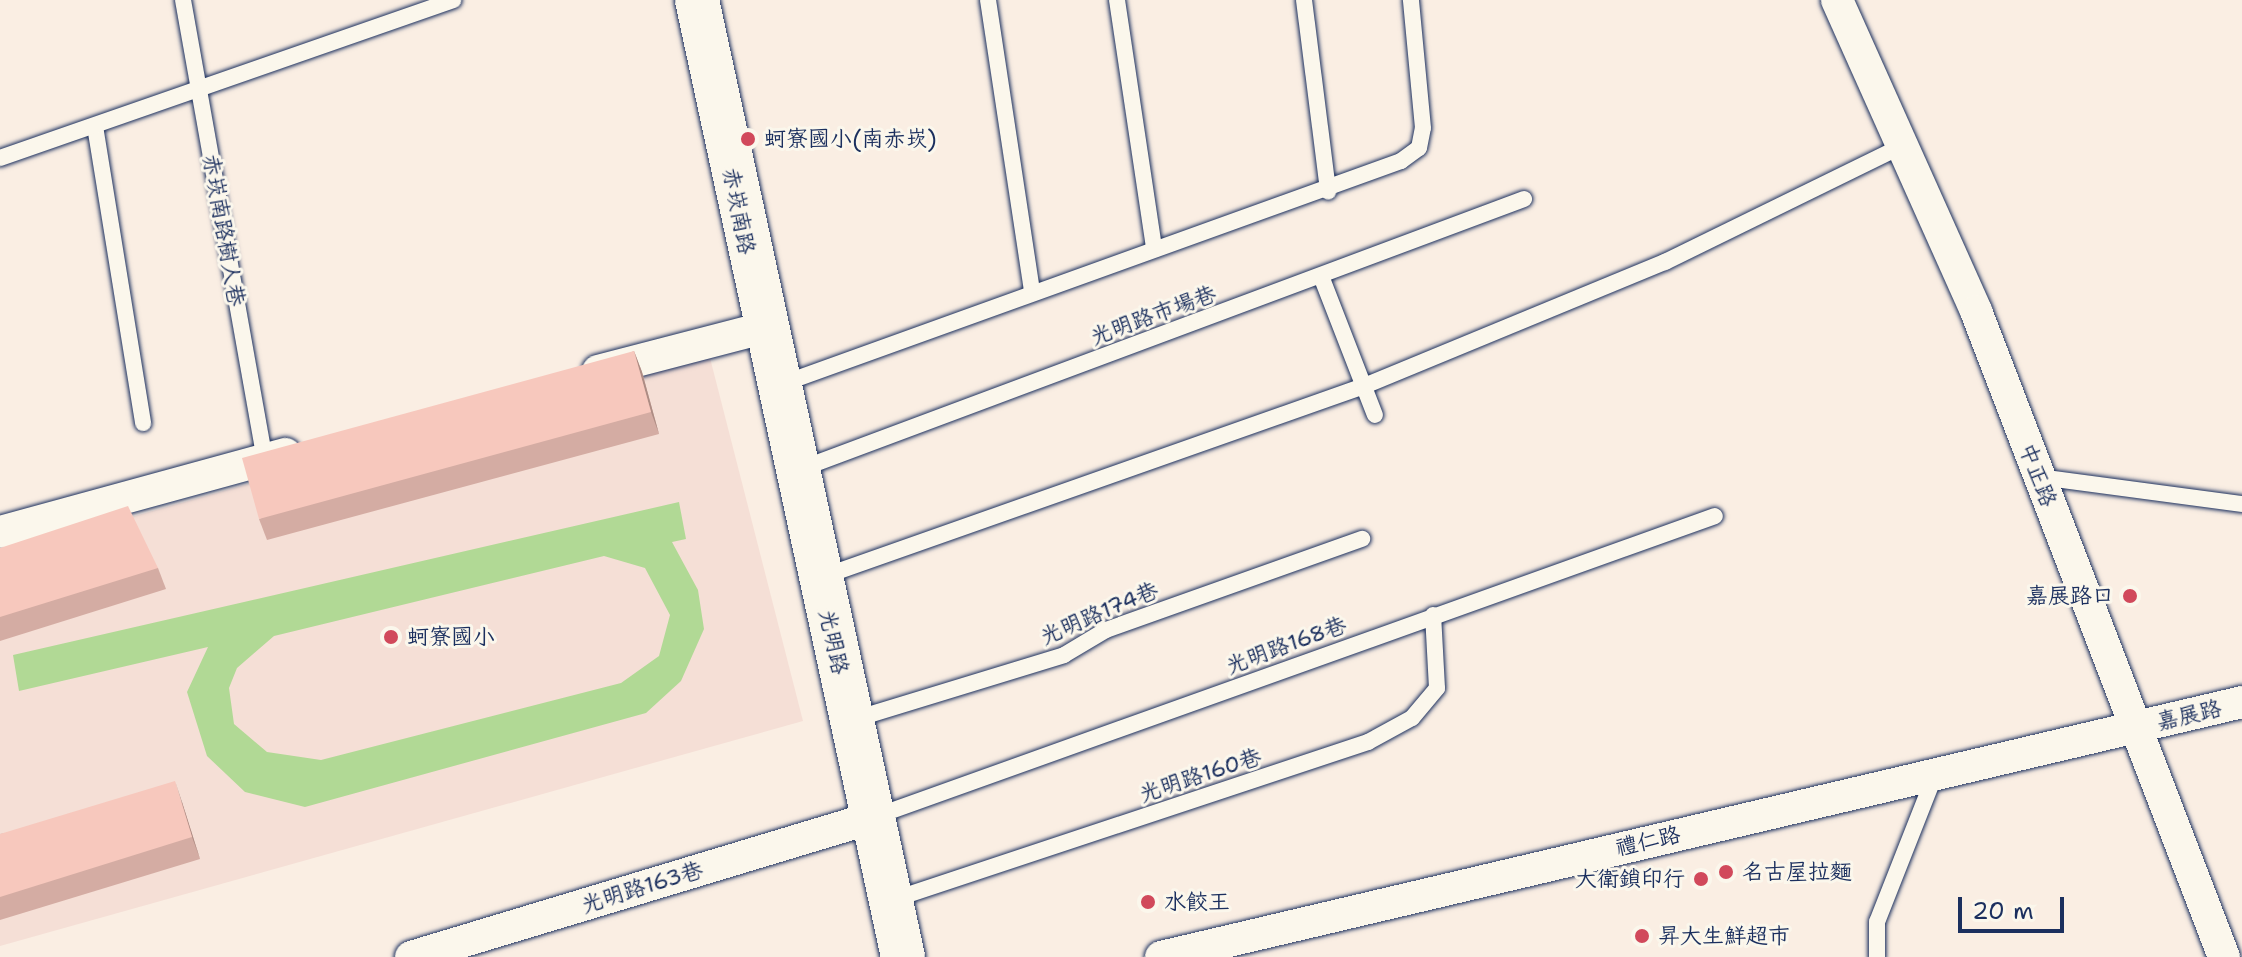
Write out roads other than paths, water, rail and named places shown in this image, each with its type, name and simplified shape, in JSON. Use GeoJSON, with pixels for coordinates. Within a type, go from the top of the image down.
{"type":"FeatureCollection","features":[{"type":"Feature","properties":{"kind":"street","name":"赤崁南路"},"geometry":{"type":"LineString","coordinates":[[697,0],[763,328]]}},
{"type":"Feature","properties":{"kind":"street","name":"中正路"},"geometry":{"type":"LineString","coordinates":[[1837,0],[1902,146],[2039,477],[2224,957]]}},
{"type":"Feature","properties":{"kind":"street"},"geometry":{"type":"LineString","coordinates":[[567,380],[763,328]]}},
{"type":"Feature","properties":{"kind":"street","name":"光明路"},"geometry":{"type":"LineString","coordinates":[[763,328],[903,957]]}},
{"type":"Feature","properties":{"kind":"street"},"geometry":{"type":"LineString","coordinates":[[0,532],[325,443]]}},
{"type":"Feature","properties":{"kind":"street","name":"嘉展路"},"geometry":{"type":"LineString","coordinates":[[2136,727],[2242,702]]}},
{"type":"Feature","properties":{"kind":"street","name":"禮仁路"},"geometry":{"type":"LineString","coordinates":[[1161,957],[2136,727]]}},
{"type":"Feature","properties":{"kind":"street","name":"光明路163巷"},"geometry":{"type":"LineString","coordinates":[[411,957],[872,818]]}},
{"type":"Feature","properties":{"kind":"lane","name":"赤崁南路樹人巷"},"geometry":{"type":"LineString","coordinates":[[183,0],[265,459]]}},
{"type":"Feature","properties":{"kind":"lane"},"geometry":{"type":"LineString","coordinates":[[395,0],[398,18]]}},
{"type":"Feature","properties":{"kind":"lane"},"geometry":{"type":"LineString","coordinates":[[0,158],[453,0]]}},
{"type":"Feature","properties":{"kind":"lane"},"geometry":{"type":"LineString","coordinates":[[988,0],[1032,290]]}},
{"type":"Feature","properties":{"kind":"lane"},"geometry":{"type":"LineString","coordinates":[[1117,0],[1154,249]]}},
{"type":"Feature","properties":{"kind":"lane"},"geometry":{"type":"LineString","coordinates":[[1304,0],[1328,191]]}},
{"type":"Feature","properties":{"kind":"lane"},"geometry":{"type":"LineString","coordinates":[[776,386],[1032,290],[1328,191],[1419,148],[1411,0]]}},
{"type":"Feature","properties":{"kind":"lane"},"geometry":{"type":"LineString","coordinates":[[95,126],[143,423]]}},
{"type":"Feature","properties":{"kind":"lane"},"geometry":{"type":"LineString","coordinates":[[820,578],[1364,386],[1665,262],[1902,146]]}},
{"type":"Feature","properties":{"kind":"lane","name":"光明路市場巷"},"geometry":{"type":"LineString","coordinates":[[797,471],[1524,199]]}},
{"type":"Feature","properties":{"kind":"lane"},"geometry":{"type":"LineString","coordinates":[[1321,276],[1375,415]]}},
{"type":"Feature","properties":{"kind":"lane"},"geometry":{"type":"LineString","coordinates":[[2039,477],[2242,504]]}},
{"type":"Feature","properties":{"kind":"lane","name":"光明路168巷"},"geometry":{"type":"LineString","coordinates":[[872,818],[1715,516]]}},
{"type":"Feature","properties":{"kind":"lane","name":"光明路174巷"},"geometry":{"type":"LineString","coordinates":[[850,720],[1064,655],[1106,630],[1362,539]]}},
{"type":"Feature","properties":{"kind":"lane","name":"光明路160巷"},"geometry":{"type":"LineString","coordinates":[[891,900],[1368,742],[1412,718],[1437,688],[1433,615]]}},
{"type":"Feature","properties":{"kind":"lane"},"geometry":{"type":"LineString","coordinates":[[1877,957],[1877,922],[1935,773]]}},
{"type":"Feature","properties":{"kind":"place","name":"蚵寮國小(南赤崁)"},"geometry":{"type":"Point","coordinates":[748,139]}},
{"type":"Feature","properties":{"kind":"place","name":"嘉展路口"},"geometry":{"type":"Point","coordinates":[2130,596]}},
{"type":"Feature","properties":{"kind":"place","name":"蚵寮國小"},"geometry":{"type":"Point","coordinates":[391,637]}},
{"type":"Feature","properties":{"kind":"place","name":"名古屋拉麵"},"geometry":{"type":"Point","coordinates":[1726,872]}},
{"type":"Feature","properties":{"kind":"place","name":"大衛鎖印行"},"geometry":{"type":"Point","coordinates":[1701,879]}},
{"type":"Feature","properties":{"kind":"place","name":"水餃王"},"geometry":{"type":"Point","coordinates":[1148,902]}},
{"type":"Feature","properties":{"kind":"place","name":"昇大生鮮超市"},"geometry":{"type":"Point","coordinates":[1642,936]}}]}
